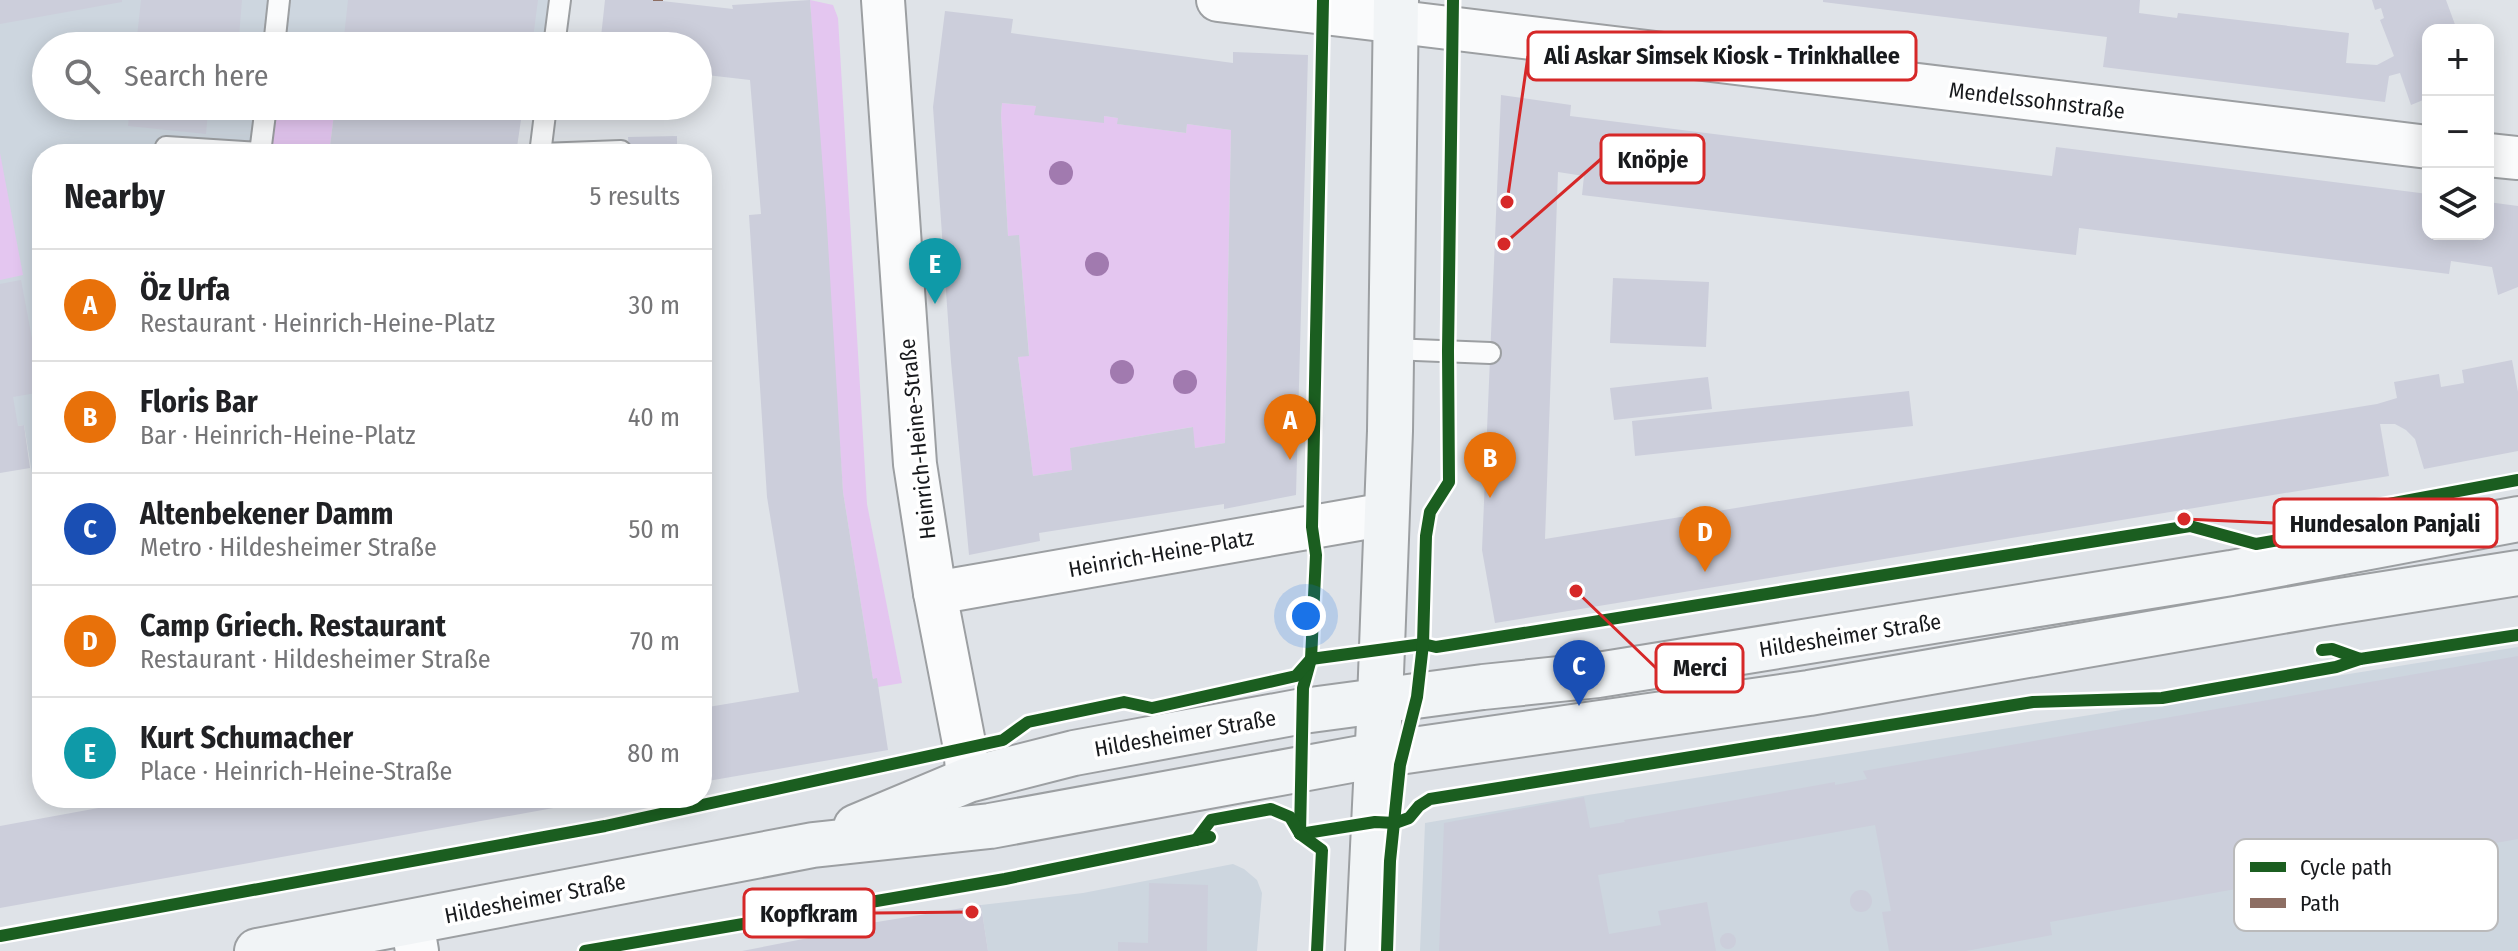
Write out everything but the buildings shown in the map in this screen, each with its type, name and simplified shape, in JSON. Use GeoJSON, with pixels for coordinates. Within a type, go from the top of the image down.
{"type":"FeatureCollection","features":[{"type":"Feature","properties":{"kind":"main road"},"geometry":{"type":"LineString","coordinates":[[1368,951],[1387,514],[1397,11]]}},
{"type":"Feature","properties":{"kind":"main road","name":"Hildesheimer Straße"},"geometry":{"type":"LineString","coordinates":[[813,845],[968,780],[1074,753],[1303,711],[1598,675],[2231,573],[2518,519]]}},
{"type":"Feature","properties":{"kind":"main road","name":"Hildesheimer Straße"},"geometry":{"type":"LineString","coordinates":[[257,951],[414,937],[813,845],[990,826],[1378,755],[1809,693],[2518,573]]}},
{"type":"Feature","properties":{"kind":"street","name":"Heinrich-Heine-Straße"},"geometry":{"type":"LineString","coordinates":[[883,0],[915,464],[968,780]]}},
{"type":"Feature","properties":{"kind":"street","name":"Mendelssohnstraße"},"geometry":{"type":"LineString","coordinates":[[1218,0],[1397,11],[2422,146]]}},
{"type":"Feature","properties":{"kind":"street"},"geometry":{"type":"LineString","coordinates":[[2494,156],[2518,158]]}},
{"type":"Feature","properties":{"kind":"street","name":"Heinrich-Heine-Platz"},"geometry":{"type":"LineString","coordinates":[[935,593],[1387,514]]}},
{"type":"Feature","properties":{"kind":"lane"},"geometry":{"type":"LineString","coordinates":[[276,32],[279,0]]}},
{"type":"Feature","properties":{"kind":"lane"},"geometry":{"type":"LineString","coordinates":[[556,32],[560,0]]}},
{"type":"Feature","properties":{"kind":"lane"},"geometry":{"type":"LineString","coordinates":[[261,144],[264,120]]}},
{"type":"Feature","properties":{"kind":"lane"},"geometry":{"type":"LineString","coordinates":[[541,144],[544,120]]}},
{"type":"Feature","properties":{"kind":"lane"},"geometry":{"type":"LineString","coordinates":[[1391,349],[1490,353]]}},
{"type":"Feature","properties":{"kind":"shaded area"},"geometry":{"type":"Polygon","coordinates":[[[0,0],[550,0],[546,32],[32,32],[32,120],[270,120],[267,144],[32,144],[32,473],[24,425],[0,429],[0,0]]]}},
{"type":"Feature","properties":{"kind":"shaded area"},"geometry":{"type":"Polygon","coordinates":[[[810,0],[833,5],[838,18],[867,504],[902,683],[878,687],[877,679],[873,679],[843,492],[810,0]]]}},
{"type":"Feature","properties":{"kind":"shaded area"},"geometry":{"type":"Polygon","coordinates":[[[1002,103],[1036,106],[1104,122],[1104,116],[1118,118],[1118,124],[1186,133],[1187,124],[1231,130],[1225,443],[1195,448],[1192,427],[1071,448],[1072,470],[1033,476],[1018,357],[1029,355],[1019,236],[1008,236],[1002,103]]]}},
{"type":"Feature","properties":{"kind":"shaded area"},"geometry":{"type":"Polygon","coordinates":[[[270,120],[333,120],[330,144],[267,144],[270,120]]]}},
{"type":"Feature","properties":{"kind":"shaded area"},"geometry":{"type":"Polygon","coordinates":[[[0,153],[23,275],[0,280],[0,153]]]}},
{"type":"Feature","properties":{"kind":"shaded area"},"geometry":{"type":"Polygon","coordinates":[[[2518,647],[2518,951],[1420,951],[1425,823],[2518,647]]]}},
{"type":"Feature","properties":{"kind":"shaded area"},"geometry":{"type":"Polygon","coordinates":[[[1233,864],[1257,880],[1262,893],[1257,951],[988,951],[981,905],[1083,893],[1233,864]]]}},
{"type":"Feature","properties":{"kind":"cycle path"},"geometry":{"type":"LineString","coordinates":[[1300,834],[1303,688],[1311,659],[1316,555],[1312,527],[1323,0]]}},
{"type":"Feature","properties":{"kind":"cycle path"},"geometry":{"type":"LineString","coordinates":[[1387,951],[1390,861],[1400,765],[1417,697],[1423,644],[1426,536],[1430,512],[1449,482],[1453,0]]}},
{"type":"Feature","properties":{"kind":"cycle path"},"geometry":{"type":"LineString","coordinates":[[712,803],[1003,740],[1028,722],[1124,702],[1152,708],[1296,676],[1311,659],[1423,644],[1436,647],[2190,526],[2256,544],[2302,536],[2313,518],[2518,480]]}},
{"type":"Feature","properties":{"kind":"cycle path"},"geometry":{"type":"LineString","coordinates":[[2322,650],[2332,649],[2360,659],[2518,635]]}},
{"type":"Feature","properties":{"kind":"cycle path"},"geometry":{"type":"LineString","coordinates":[[1300,834],[1375,822],[1395,823],[1409,818],[1430,799],[2033,702],[2162,698],[2336,667],[2360,659]]}},
{"type":"Feature","properties":{"kind":"cycle path"},"geometry":{"type":"LineString","coordinates":[[0,936],[605,826],[688,808]]}},
{"type":"Feature","properties":{"kind":"cycle path"},"geometry":{"type":"LineString","coordinates":[[1196,840],[1211,820],[1271,809],[1290,817],[1300,834],[1322,850],[1317,951]]}},
{"type":"Feature","properties":{"kind":"cycle path"},"geometry":{"type":"LineString","coordinates":[[585,951],[1005,879],[1210,837]]}},
{"type":"Feature","properties":{"kind":"place","name":"Ali Askar Simsek Kiosk - Trinkhallee"},"geometry":{"type":"Point","coordinates":[1507,202]}},
{"type":"Feature","properties":{"kind":"place","name":"Knöpje"},"geometry":{"type":"Point","coordinates":[1504,244]}},
{"type":"Feature","properties":{"kind":"place","name":"Kurt Schumacher"},"geometry":{"type":"Point","coordinates":[935,304]}},
{"type":"Feature","properties":{"kind":"place","name":"Öz Urfa"},"geometry":{"type":"Point","coordinates":[1290,460]}},
{"type":"Feature","properties":{"kind":"place","name":"Floris Bar"},"geometry":{"type":"Point","coordinates":[1490,498]}},
{"type":"Feature","properties":{"kind":"place","name":"Hundesalon Panjali"},"geometry":{"type":"Point","coordinates":[2184,519]}},
{"type":"Feature","properties":{"kind":"place","name":"Camp Griech. Restaurant"},"geometry":{"type":"Point","coordinates":[1705,572]}},
{"type":"Feature","properties":{"kind":"place","name":"Merci"},"geometry":{"type":"Point","coordinates":[1576,591]}},
{"type":"Feature","properties":{"kind":"place","name":"Altenbekener Damm"},"geometry":{"type":"Point","coordinates":[1579,706]}},
{"type":"Feature","properties":{"kind":"place","name":"Kopfkram"},"geometry":{"type":"Point","coordinates":[972,912]}}]}
